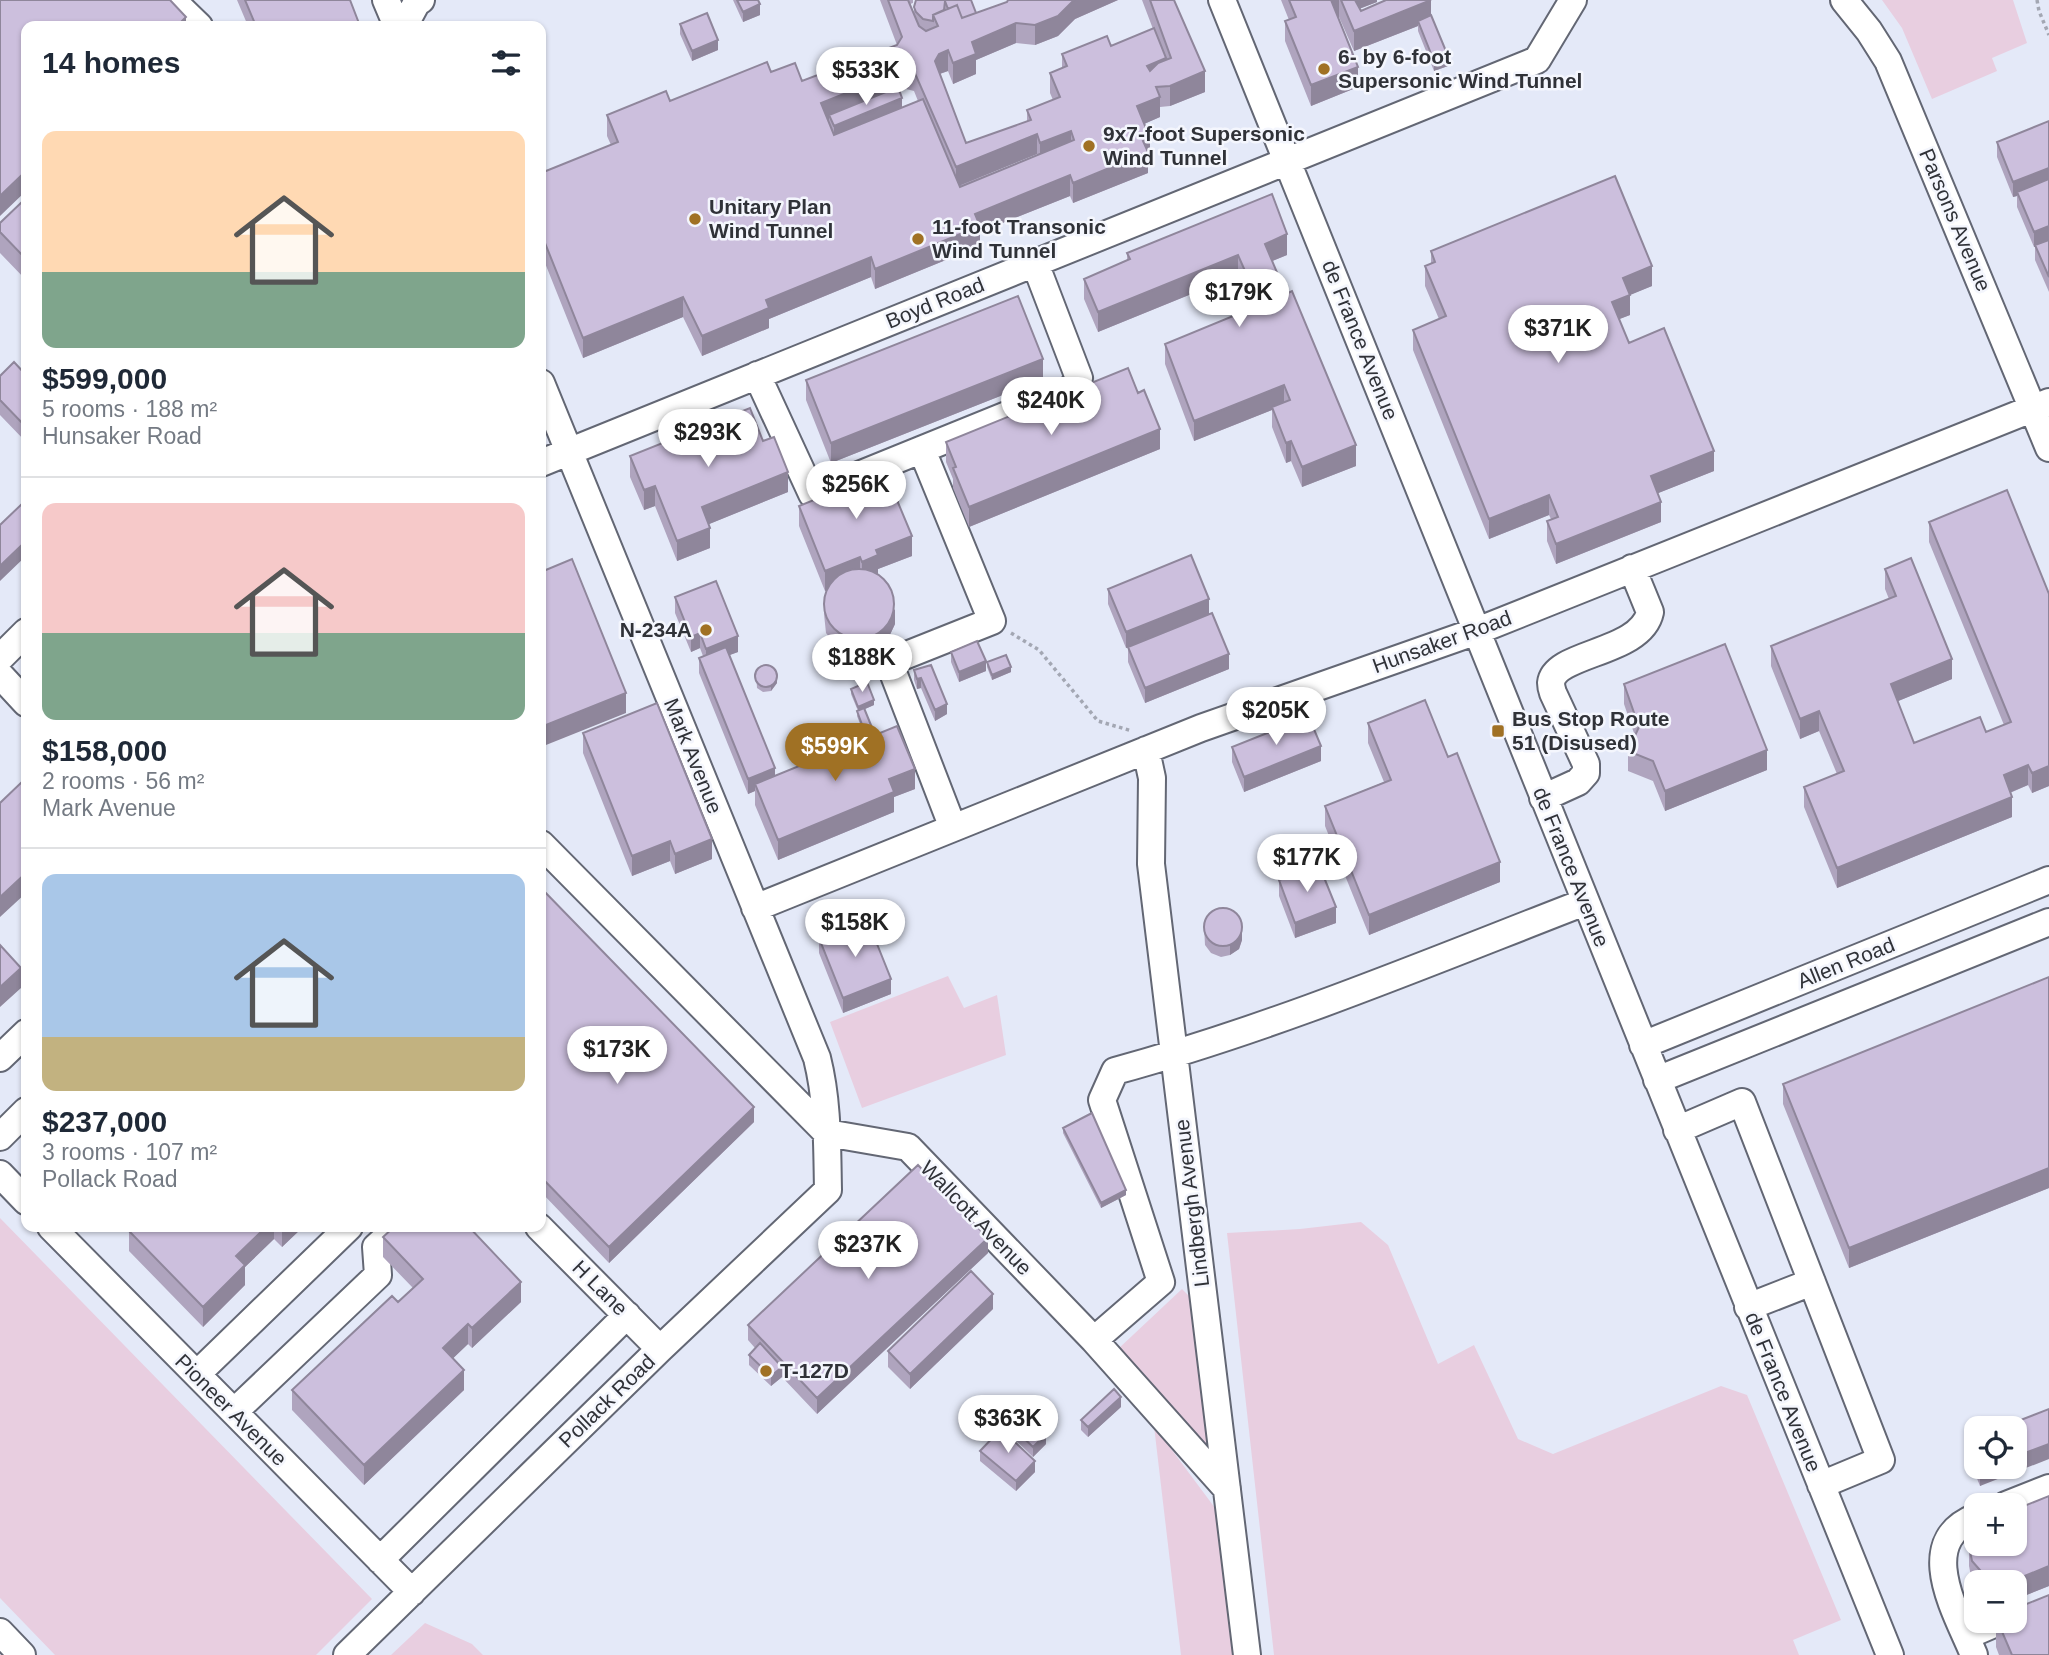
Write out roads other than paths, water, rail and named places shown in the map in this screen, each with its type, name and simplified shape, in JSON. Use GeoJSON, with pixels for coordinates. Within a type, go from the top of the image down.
{"type":"FeatureCollection","features":[{"type":"Feature","properties":{"kind":"street"},"geometry":{"type":"LineString","coordinates":[[172,0],[195,21]]}},
{"type":"Feature","properties":{"kind":"street"},"geometry":{"type":"LineString","coordinates":[[386,0],[395,21]]}},
{"type":"Feature","properties":{"kind":"street"},"geometry":{"type":"LineString","coordinates":[[407,21],[417,2],[421,0]]}},
{"type":"Feature","properties":{"kind":"street","name":"de France Avenue"},"geometry":{"type":"LineString","coordinates":[[1222,0],[1890,1655]]}},
{"type":"Feature","properties":{"kind":"street","name":"Boyd Road"},"geometry":{"type":"LineString","coordinates":[[546,461],[1536,60],[1573,0]]}},
{"type":"Feature","properties":{"kind":"street","name":"Parsons Avenue"},"geometry":{"type":"LineString","coordinates":[[1844,0],[1869,31],[1888,61],[2041,405],[2049,448]]}},
{"type":"Feature","properties":{"kind":"street"},"geometry":{"type":"LineString","coordinates":[[757,376],[812,494],[922,450],[1071,389],[1079,378],[1035,263]]}},
{"type":"Feature","properties":{"kind":"street","name":"Mark Avenue"},"geometry":{"type":"LineString","coordinates":[[546,395],[817,1058],[824,1089],[827,1133]]}},
{"type":"Feature","properties":{"kind":"street","name":"Hunsaker Road"},"geometry":{"type":"LineString","coordinates":[[755,908],[1201,728],[1477,631],[2041,405]]}},
{"type":"Feature","properties":{"kind":"street"},"geometry":{"type":"LineString","coordinates":[[922,450],[992,621],[889,662],[953,828]]}},
{"type":"Feature","properties":{"kind":"street"},"geometry":{"type":"LineString","coordinates":[[1543,798],[1578,782],[1586,773],[1586,764],[1553,693],[1551,682],[1555,673],[1563,666],[1614,645],[1643,627],[1650,612],[1632,568]]}},
{"type":"Feature","properties":{"kind":"street"},"geometry":{"type":"LineString","coordinates":[[0,658],[21,637]]}},
{"type":"Feature","properties":{"kind":"street"},"geometry":{"type":"LineString","coordinates":[[0,675],[21,698]]}},
{"type":"Feature","properties":{"kind":"street","name":"Lindbergh Avenue"},"geometry":{"type":"LineString","coordinates":[[1146,750],[1152,778],[1151,864],[1247,1655]]}},
{"type":"Feature","properties":{"kind":"street"},"geometry":{"type":"LineString","coordinates":[[546,849],[827,1133]]}},
{"type":"Feature","properties":{"kind":"street","name":"Allen Road"},"geometry":{"type":"LineString","coordinates":[[1643,1045],[2049,880]]}},
{"type":"Feature","properties":{"kind":"street"},"geometry":{"type":"LineString","coordinates":[[1161,1282],[1102,1100],[1115,1071],[1174,1055],[1318,1006],[1585,902]]}},
{"type":"Feature","properties":{"kind":"street","name":"Allen Road"},"geometry":{"type":"LineString","coordinates":[[1657,1080],[2049,922]]}},
{"type":"Feature","properties":{"kind":"street"},"geometry":{"type":"LineString","coordinates":[[0,1058],[21,1037]]}},
{"type":"Feature","properties":{"kind":"street"},"geometry":{"type":"LineString","coordinates":[[1677,1130],[1742,1102],[1881,1460],[1821,1485]]}},
{"type":"Feature","properties":{"kind":"street"},"geometry":{"type":"LineString","coordinates":[[0,1137],[21,1116]]}},
{"type":"Feature","properties":{"kind":"street","name":"Wallcott Avenue"},"geometry":{"type":"LineString","coordinates":[[827,1133],[908,1147],[1094,1340],[1227,1489]]}},
{"type":"Feature","properties":{"kind":"street","name":"Pollack Road"},"geometry":{"type":"LineString","coordinates":[[347,1655],[660,1349],[828,1190],[827,1133]]}},
{"type":"Feature","properties":{"kind":"street"},"geometry":{"type":"LineString","coordinates":[[0,1174],[21,1196]]}},
{"type":"Feature","properties":{"kind":"street","name":"Pioneer Avenue"},"geometry":{"type":"LineString","coordinates":[[56,1232],[412,1592]]}},
{"type":"Feature","properties":{"kind":"street"},"geometry":{"type":"LineString","coordinates":[[197,1374],[344,1232]]}},
{"type":"Feature","properties":{"kind":"street"},"geometry":{"type":"LineString","coordinates":[[234,1412],[379,1275],[376,1247],[392,1232]]}},
{"type":"Feature","properties":{"kind":"street","name":"H Lane"},"geometry":{"type":"LineString","coordinates":[[544,1232],[660,1349]]}},
{"type":"Feature","properties":{"kind":"street"},"geometry":{"type":"LineString","coordinates":[[1094,1340],[1161,1282],[1199,1254]]}},
{"type":"Feature","properties":{"kind":"street"},"geometry":{"type":"LineString","coordinates":[[1748,1307],[1812,1282]]}},
{"type":"Feature","properties":{"kind":"street"},"geometry":{"type":"LineString","coordinates":[[380,1560],[627,1315]]}},
{"type":"Feature","properties":{"kind":"street"},"geometry":{"type":"LineString","coordinates":[[2027,1497],[2049,1488]]}},
{"type":"Feature","properties":{"kind":"street"},"geometry":{"type":"LineString","coordinates":[[1964,1524],[1956,1529],[1942,1555],[1942,1576],[1970,1645],[1988,1633]]}},
{"type":"Feature","properties":{"kind":"street"},"geometry":{"type":"LineString","coordinates":[[0,1632],[22,1655]]}},
{"type":"Feature","properties":{"kind":"place","name":"6- by 6-foot Supersonic Wind Tunnel"},"geometry":{"type":"Point","coordinates":[1324,69]}},
{"type":"Feature","properties":{"kind":"place","name":"9x7-foot Supersonic Wind Tunnel"},"geometry":{"type":"Point","coordinates":[1089,146]}},
{"type":"Feature","properties":{"kind":"place","name":"Unitary Plan Wind Tunnel"},"geometry":{"type":"Point","coordinates":[695,219]}},
{"type":"Feature","properties":{"kind":"place","name":"11-foot Transonic Wind Tunnel"},"geometry":{"type":"Point","coordinates":[918,239]}},
{"type":"Feature","properties":{"kind":"place","name":"N-234A"},"geometry":{"type":"Point","coordinates":[706,630]}},
{"type":"Feature","properties":{"kind":"place","name":"Bus Stop Route 51 (Disused)"},"geometry":{"type":"Point","coordinates":[1498,731]}},
{"type":"Feature","properties":{"kind":"place","name":"T-127D"},"geometry":{"type":"Point","coordinates":[766,1371]}}]}
